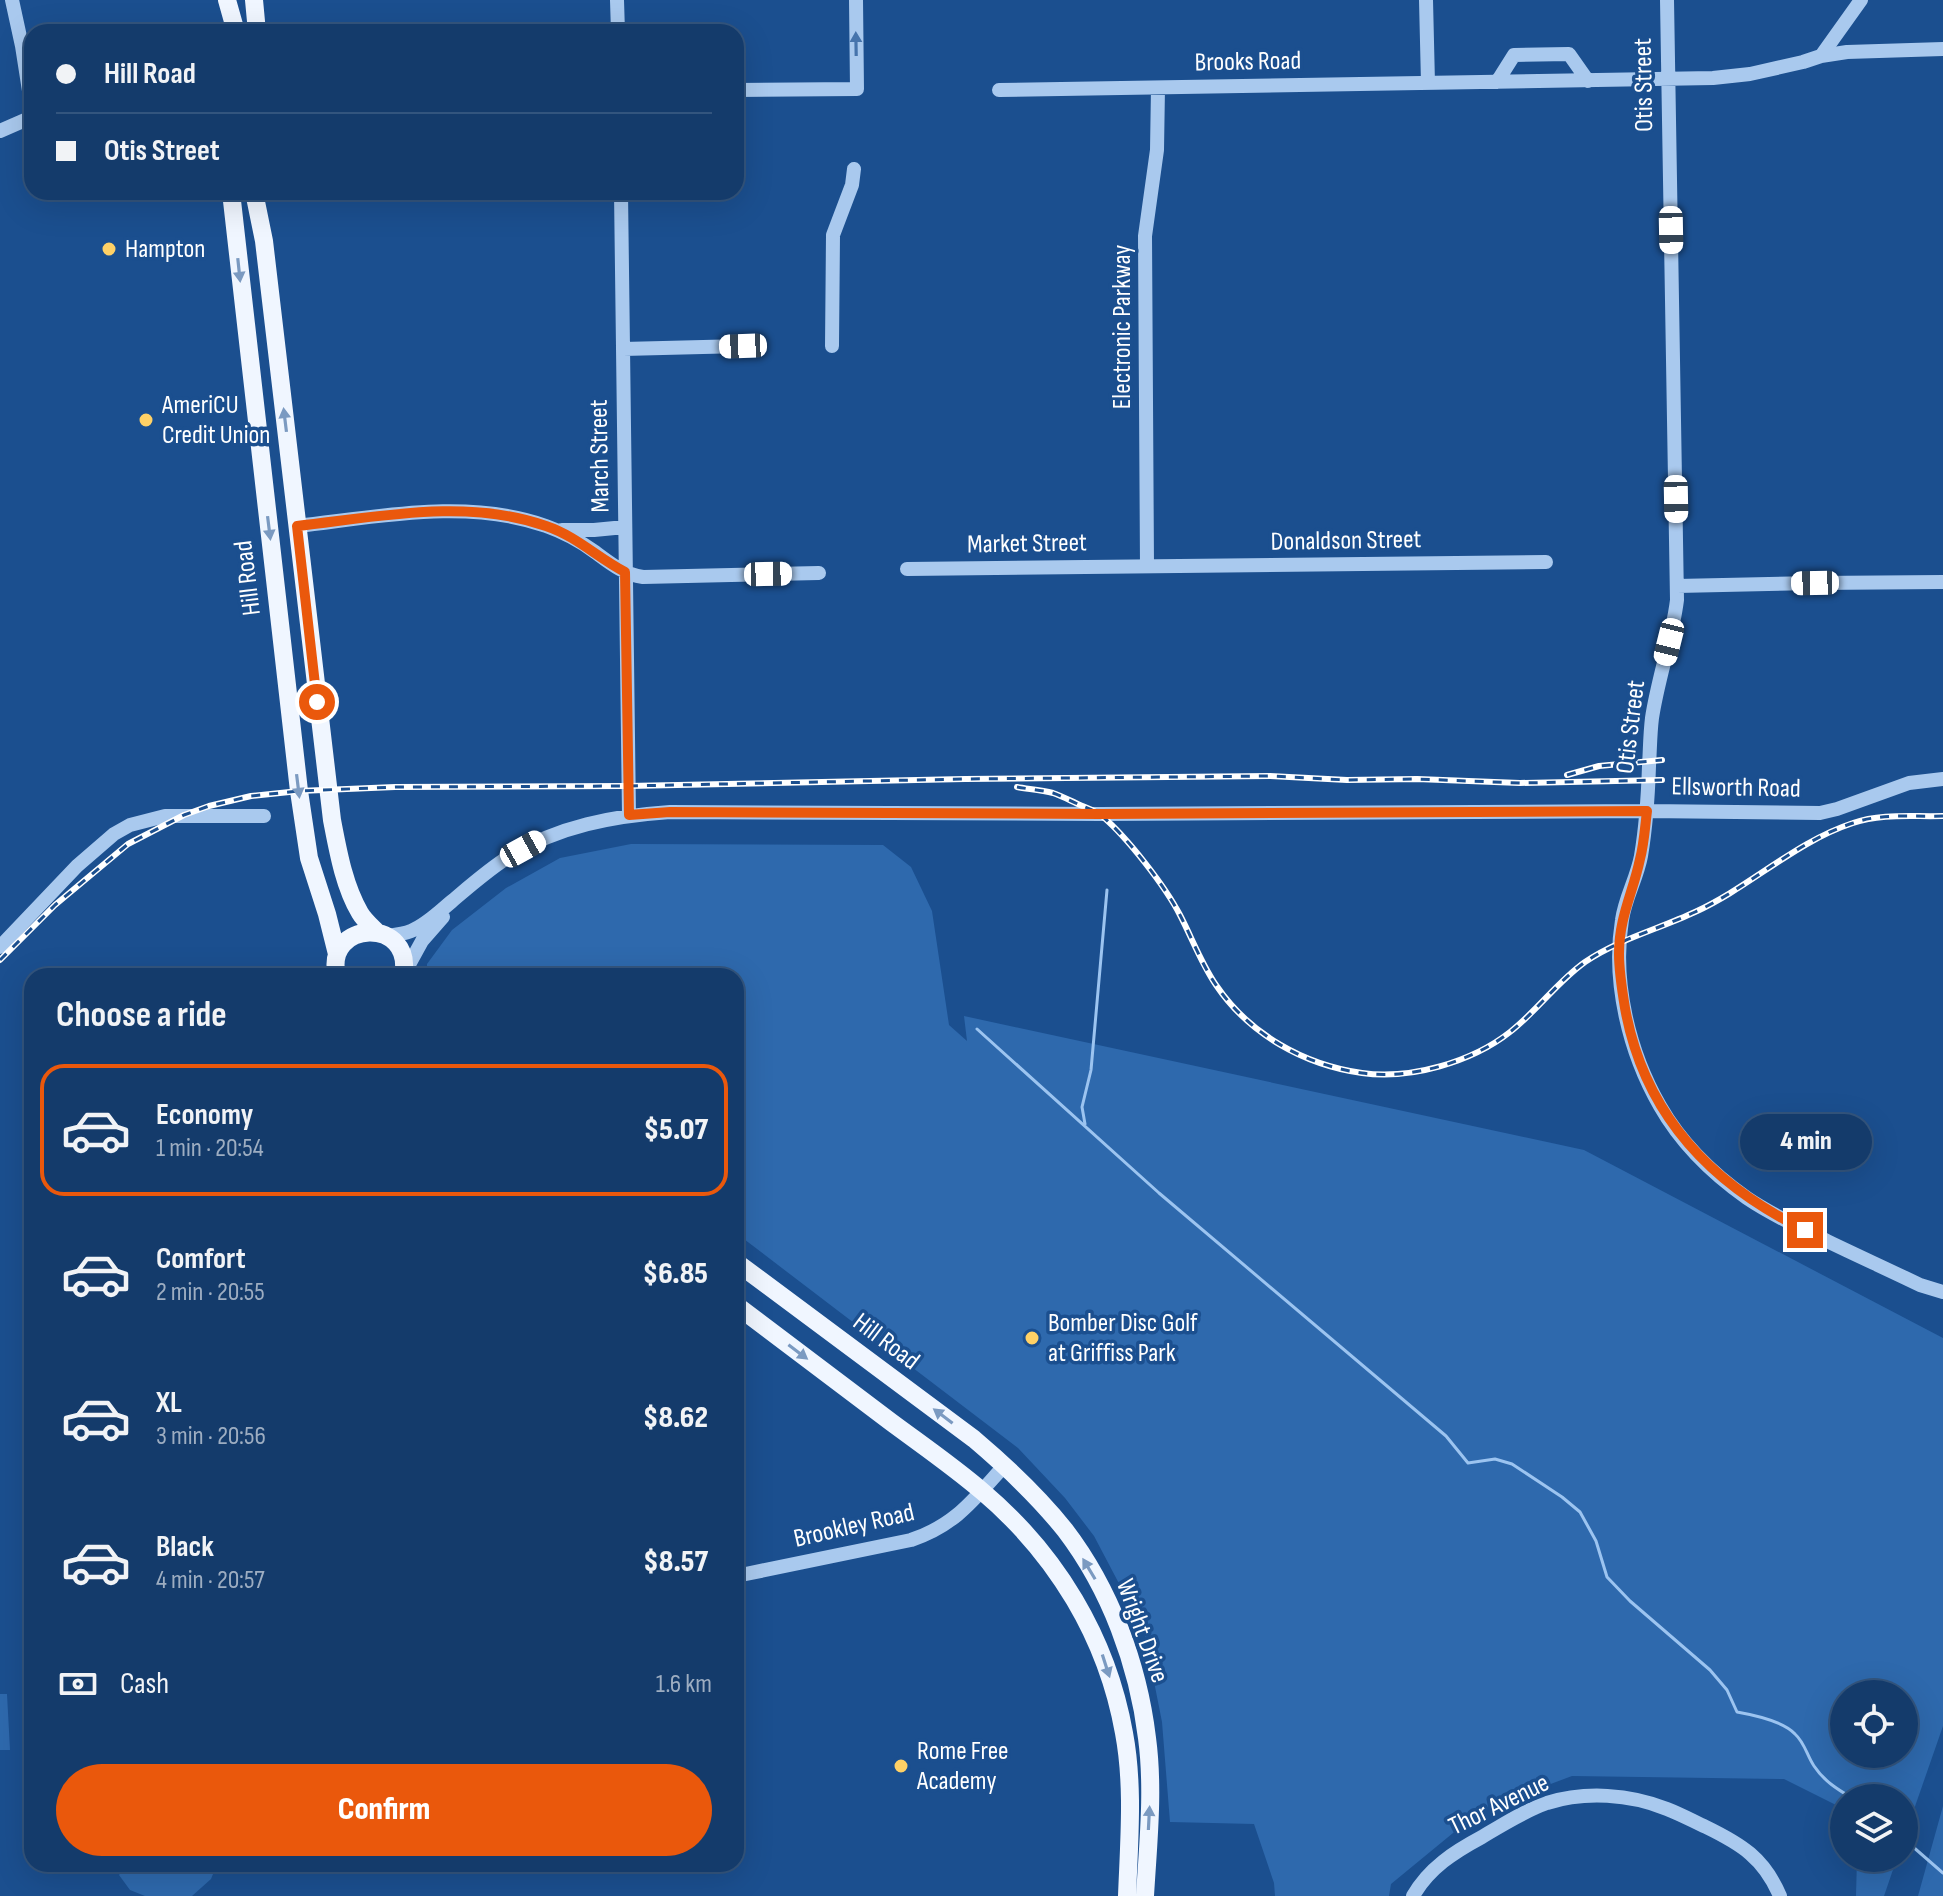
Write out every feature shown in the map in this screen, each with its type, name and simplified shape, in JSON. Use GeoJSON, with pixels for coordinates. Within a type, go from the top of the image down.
{"type":"FeatureCollection","features":[{"type":"Feature","properties":{"kind":"main road"},"geometry":{"type":"LineString","coordinates":[[227,0],[234,24]]}},
{"type":"Feature","properties":{"kind":"main road"},"geometry":{"type":"LineString","coordinates":[[254,0],[256,24]]}},
{"type":"Feature","properties":{"kind":"main road","name":"Hill Road"},"geometry":{"type":"LineString","coordinates":[[232,200],[299,791],[309,858],[327,914],[336,968]]}},
{"type":"Feature","properties":{"kind":"main road","name":"Hill Road"},"geometry":{"type":"LineString","coordinates":[[256,200],[264,241],[332,820],[339,856],[354,900],[362,915],[382,934],[396,942],[402,951],[404,968]]}},
{"type":"Feature","properties":{"kind":"main road"},"geometry":{"type":"LineString","coordinates":[[336,968],[342,945],[367,931],[382,934]]}},
{"type":"Feature","properties":{"kind":"main road","name":"Hill Road"},"geometry":{"type":"LineString","coordinates":[[744,1268],[1005,1465]]}},
{"type":"Feature","properties":{"kind":"main road"},"geometry":{"type":"LineString","coordinates":[[744,1311],[982,1490]]}},
{"type":"Feature","properties":{"kind":"main road","name":"Wright Drive"},"geometry":{"type":"LineString","coordinates":[[1005,1465],[1066,1532],[1096,1579],[1130,1658],[1140,1694],[1150,1785],[1145,1896]]}},
{"type":"Feature","properties":{"kind":"main road","name":"Wright Drive"},"geometry":{"type":"LineString","coordinates":[[982,1490],[1036,1544],[1066,1584],[1104,1659],[1124,1734],[1130,1789],[1127,1896]]}},
{"type":"Feature","properties":{"kind":"street"},"geometry":{"type":"LineString","coordinates":[[12,0],[24,59]]}},
{"type":"Feature","properties":{"kind":"street"},"geometry":{"type":"LineString","coordinates":[[617,0],[618,24]]}},
{"type":"Feature","properties":{"kind":"street"},"geometry":{"type":"LineString","coordinates":[[744,90],[857,89],[856,0]]}},
{"type":"Feature","properties":{"kind":"street"},"geometry":{"type":"LineString","coordinates":[[1426,0],[1428,83]]}},
{"type":"Feature","properties":{"kind":"street","name":"Otis Street"},"geometry":{"type":"LineString","coordinates":[[1667,0],[1677,586],[1675,619],[1651,722],[1647,811],[1640,860],[1622,918],[1619,954],[1621,985],[1631,1033],[1643,1070],[1661,1107],[1686,1143],[1711,1169],[1759,1206],[1783,1220],[1920,1285],[1943,1292]]}},
{"type":"Feature","properties":{"kind":"street"},"geometry":{"type":"LineString","coordinates":[[1821,56],[1861,0]]}},
{"type":"Feature","properties":{"kind":"street","name":"Brooks Road"},"geometry":{"type":"LineString","coordinates":[[999,90],[1713,78],[1750,74],[1847,52],[1943,49]]}},
{"type":"Feature","properties":{"kind":"street"},"geometry":{"type":"LineString","coordinates":[[1497,82],[1514,55],[1569,54],[1588,81]]}},
{"type":"Feature","properties":{"kind":"street","name":"Electronic Parkway"},"geometry":{"type":"LineString","coordinates":[[1147,566],[1145,236],[1157,150],[1158,88]]}},
{"type":"Feature","properties":{"kind":"street"},"geometry":{"type":"LineString","coordinates":[[0,131],[24,120]]}},
{"type":"Feature","properties":{"kind":"street"},"geometry":{"type":"LineString","coordinates":[[832,346],[833,235],[849,196],[854,169]]}},
{"type":"Feature","properties":{"kind":"street","name":"March Street"},"geometry":{"type":"LineString","coordinates":[[621,200],[629,815]]}},
{"type":"Feature","properties":{"kind":"street"},"geometry":{"type":"LineString","coordinates":[[623,349],[743,346]]}},
{"type":"Feature","properties":{"kind":"street"},"geometry":{"type":"LineString","coordinates":[[297,526],[411,514],[461,512],[505,515],[557,530],[614,566],[643,577],[819,573]]}},
{"type":"Feature","properties":{"kind":"street"},"geometry":{"type":"LineString","coordinates":[[557,530],[625,527]]}},
{"type":"Feature","properties":{"kind":"street","name":"Donaldson Street"},"geometry":{"type":"LineString","coordinates":[[1147,566],[1546,562]]}},
{"type":"Feature","properties":{"kind":"street","name":"Market Street"},"geometry":{"type":"LineString","coordinates":[[907,569],[1147,566]]}},
{"type":"Feature","properties":{"kind":"street"},"geometry":{"type":"LineString","coordinates":[[1677,586],[1943,582]]}},
{"type":"Feature","properties":{"kind":"street","name":"Ellsworth Road"},"geometry":{"type":"LineString","coordinates":[[382,934],[399,935],[414,930],[508,857],[555,833],[629,815],[670,812],[1820,813],[1909,783],[1943,779]]}},
{"type":"Feature","properties":{"kind":"street"},"geometry":{"type":"LineString","coordinates":[[0,947],[77,866],[114,834],[130,825],[165,816],[264,816]]}},
{"type":"Feature","properties":{"kind":"street","name":"Ellsworth Road"},"geometry":{"type":"LineString","coordinates":[[407,968],[422,941],[481,876]]}},
{"type":"Feature","properties":{"kind":"street","name":"Brookley Road"},"geometry":{"type":"LineString","coordinates":[[744,1574],[932,1533],[959,1514],[1005,1465]]}},
{"type":"Feature","properties":{"kind":"street","name":"Thor Avenue"},"geometry":{"type":"LineString","coordinates":[[1413,1896],[1435,1867],[1507,1822],[1544,1804],[1565,1798],[1599,1796],[1633,1798],[1667,1809],[1726,1837],[1745,1848],[1764,1867],[1780,1896]]}},
{"type":"Feature","properties":{"kind":"shaded area"},"geometry":{"type":"Polygon","coordinates":[[[631,844],[883,845],[911,867],[932,911],[949,1025],[967,1041],[964,1016],[1584,1150],[1943,1338],[1943,1726],[1918,1798],[1918,1784],[1830,1784],[1830,1802],[1784,1779],[1572,1776],[1481,1810],[1391,1884],[1389,1896],[1275,1896],[1274,1883],[1254,1824],[1170,1822],[1162,1722],[1144,1631],[1094,1536],[1065,1498],[1018,1448],[744,1239],[744,968],[427,968],[452,930],[506,888],[560,858],[631,844]]]}},
{"type":"Feature","properties":{"kind":"shaded area"},"geometry":{"type":"Polygon","coordinates":[[[0,1694],[7,1694],[10,1750],[0,1750],[0,1694]]]}},
{"type":"Feature","properties":{"kind":"shaded area"},"geometry":{"type":"Polygon","coordinates":[[[1943,1806],[1943,1896],[1918,1896],[1943,1806]]]}},
{"type":"Feature","properties":{"kind":"shaded area"},"geometry":{"type":"Polygon","coordinates":[[[121,1872],[214,1872],[211,1879],[192,1896],[145,1896],[130,1890],[119,1875],[121,1872]]]}},
{"type":"Feature","properties":{"kind":"shaded area"},"geometry":{"type":"Polygon","coordinates":[[[1857,1872],[1892,1872],[1884,1896],[1856,1896],[1857,1872]]]}},
{"type":"Feature","properties":{"kind":"waterway"},"geometry":{"type":"LineString","coordinates":[[1085,1124],[1082,1107],[1091,1070],[1107,890]]}},
{"type":"Feature","properties":{"kind":"waterway"},"geometry":{"type":"LineString","coordinates":[[977,1029],[1159,1193],[1446,1436],[1468,1463],[1495,1459],[1512,1464],[1580,1512],[1596,1541],[1607,1577],[1710,1670],[1727,1690],[1737,1712],[1768,1719],[1790,1729],[1822,1776],[1831,1784]]}},
{"type":"Feature","properties":{"kind":"waterway"},"geometry":{"type":"LineString","coordinates":[[1918,1851],[1943,1873]]}},
{"type":"Feature","properties":{"kind":"railway"},"geometry":{"type":"LineString","coordinates":[[1567,775],[1599,766],[1662,760]]}},
{"type":"Feature","properties":{"kind":"railway"},"geometry":{"type":"LineString","coordinates":[[0,960],[55,905],[128,844],[184,815],[251,796],[395,787],[965,779],[1270,776],[1520,783],[1662,780]]}},
{"type":"Feature","properties":{"kind":"railway"},"geometry":{"type":"LineString","coordinates":[[1017,787],[1056,794],[1097,813],[1112,825],[1165,890],[1216,985],[1229,1003],[1261,1032],[1319,1063],[1381,1074],[1400,1074],[1440,1066],[1495,1043],[1520,1024],[1585,962],[1611,947],[1715,902],[1832,831],[1875,818],[1943,816]]}},
{"type":"Feature","properties":{"kind":"place","name":"Hampton"},"geometry":{"type":"Point","coordinates":[109,249]}},
{"type":"Feature","properties":{"kind":"place","name":"AmeriCU Credit Union"},"geometry":{"type":"Point","coordinates":[146,420]}},
{"type":"Feature","properties":{"kind":"place","name":"Bomber Disc Golf at Griffiss Park"},"geometry":{"type":"Point","coordinates":[1032,1338]}},
{"type":"Feature","properties":{"kind":"place","name":"Rome Free Academy"},"geometry":{"type":"Point","coordinates":[901,1766]}},
{"type":"Feature","properties":{"kind":"route"},"geometry":{"type":"LineString","coordinates":[[317,702],[297,526],[411,514],[482,512],[546,526],[593,550],[625,572],[629,815],[670,812],[1100,814],[1647,811],[1640,860],[1622,918],[1619,954],[1628,1022],[1643,1070],[1661,1107],[1686,1143],[1711,1169],[1759,1206],[1805,1230]]}}]}
